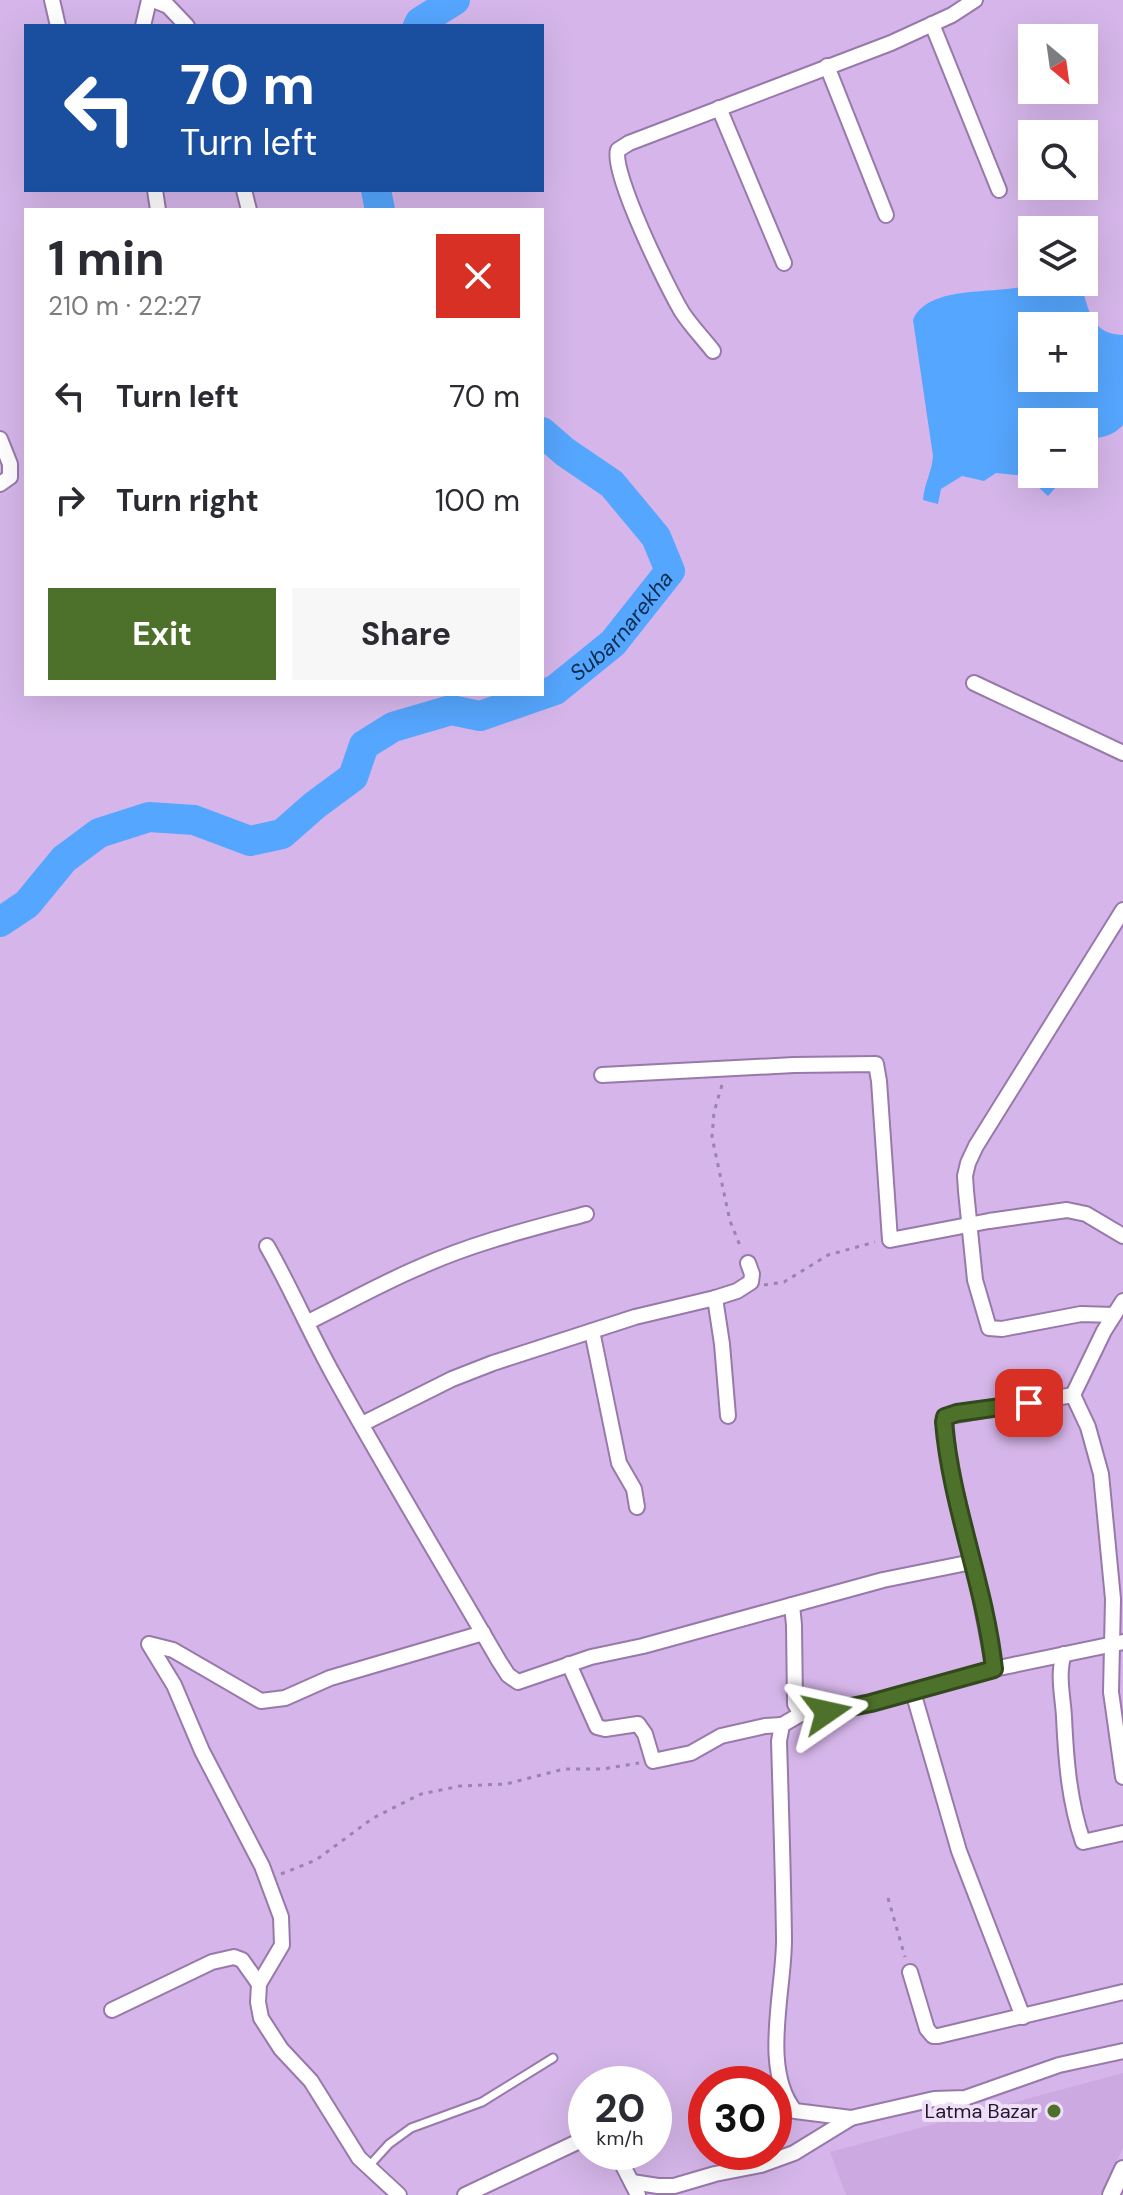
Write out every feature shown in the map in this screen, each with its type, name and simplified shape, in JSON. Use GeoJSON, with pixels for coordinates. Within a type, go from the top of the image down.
{"type":"FeatureCollection","features":[{"type":"Feature","properties":{"kind":"street"},"geometry":{"type":"LineString","coordinates":[[52,0],[58,24]]}},
{"type":"Feature","properties":{"kind":"street"},"geometry":{"type":"LineString","coordinates":[[144,24],[151,0],[168,6],[185,24]]}},
{"type":"Feature","properties":{"kind":"street"},"geometry":{"type":"LineString","coordinates":[[713,351],[683,314],[666,282],[621,180],[616,154],[629,143],[891,43],[975,0]]}},
{"type":"Feature","properties":{"kind":"street"},"geometry":{"type":"LineString","coordinates":[[932,24],[999,190]]}},
{"type":"Feature","properties":{"kind":"street"},"geometry":{"type":"LineString","coordinates":[[827,66],[886,215]]}},
{"type":"Feature","properties":{"kind":"street"},"geometry":{"type":"LineString","coordinates":[[719,108],[784,263]]}},
{"type":"Feature","properties":{"kind":"street"},"geometry":{"type":"LineString","coordinates":[[0,439],[11,471],[10,477],[0,484]]}},
{"type":"Feature","properties":{"kind":"street"},"geometry":{"type":"LineString","coordinates":[[974,683],[1123,753]]}},
{"type":"Feature","properties":{"kind":"street"},"geometry":{"type":"LineString","coordinates":[[1114,1315],[1081,1314],[991,1330],[987,1326],[975,1280],[965,1176],[968,1163],[1006,1097],[1123,910]]}},
{"type":"Feature","properties":{"kind":"street"},"geometry":{"type":"LineString","coordinates":[[602,1075],[876,1064],[890,1240],[1056,1210],[1076,1210],[1123,1236]]}},
{"type":"Feature","properties":{"kind":"street"},"geometry":{"type":"LineString","coordinates":[[308,1322],[448,1255],[506,1235],[586,1214]]}},
{"type":"Feature","properties":{"kind":"street"},"geometry":{"type":"LineString","coordinates":[[267,1246],[334,1376],[508,1675],[518,1682],[569,1664],[883,1580],[972,1562]]}},
{"type":"Feature","properties":{"kind":"street"},"geometry":{"type":"LineString","coordinates":[[362,1424],[479,1368],[657,1311],[715,1298],[748,1286],[752,1278],[748,1263]]}},
{"type":"Feature","properties":{"kind":"street"},"geometry":{"type":"LineString","coordinates":[[715,1298],[728,1416]]}},
{"type":"Feature","properties":{"kind":"street"},"geometry":{"type":"LineString","coordinates":[[1073,1395],[1123,1301]]}},
{"type":"Feature","properties":{"kind":"street"},"geometry":{"type":"LineString","coordinates":[[592,1331],[619,1463],[634,1489],[637,1507]]}},
{"type":"Feature","properties":{"kind":"street"},"geometry":{"type":"LineString","coordinates":[[994,1669],[949,1464],[945,1417],[1073,1395]]}},
{"type":"Feature","properties":{"kind":"street"},"geometry":{"type":"LineString","coordinates":[[1073,1395],[1088,1427],[1101,1474],[1117,1643],[1111,1692],[1123,1777]]}},
{"type":"Feature","properties":{"kind":"street"},"geometry":{"type":"LineString","coordinates":[[792,1605],[795,1704],[801,1714]]}},
{"type":"Feature","properties":{"kind":"street"},"geometry":{"type":"LineString","coordinates":[[399,2195],[354,2151],[311,2081],[270,2034],[261,2018],[259,1984],[282,1945],[281,1917],[265,1875],[202,1751],[174,1685],[149,1644],[173,1650],[261,1701],[285,1698],[330,1678],[483,1633]]}},
{"type":"Feature","properties":{"kind":"street"},"geometry":{"type":"LineString","coordinates":[[569,1664],[597,1727],[640,1726],[653,1761],[691,1753],[721,1736],[782,1725],[801,1714],[853,1707],[994,1669],[1117,1643]]}},
{"type":"Feature","properties":{"kind":"street"},"geometry":{"type":"LineString","coordinates":[[1064,1654],[1061,1670],[1064,1726],[1069,1788],[1077,1825],[1083,1842],[1123,1833]]}},
{"type":"Feature","properties":{"kind":"street"},"geometry":{"type":"LineString","coordinates":[[913,1692],[959,1851],[1023,2017]]}},
{"type":"Feature","properties":{"kind":"street"},"geometry":{"type":"LineString","coordinates":[[782,1725],[779,1741],[784,1942],[778,2032],[781,2087],[785,2099],[795,2111],[851,2118]]}},
{"type":"Feature","properties":{"kind":"street"},"geometry":{"type":"LineString","coordinates":[[112,2010],[228,1957],[242,1960],[259,1984]]}},
{"type":"Feature","properties":{"kind":"street"},"geometry":{"type":"LineString","coordinates":[[910,1972],[924,2023],[933,2036],[1123,1992]]}},
{"type":"Feature","properties":{"kind":"street"},"geometry":{"type":"LineString","coordinates":[[626,2170],[635,2188],[674,2186],[761,2165],[794,2153],[851,2118],[934,2099],[965,2098],[1059,2065],[1123,2051]]}},
{"type":"Feature","properties":{"kind":"street"},"geometry":{"type":"LineString","coordinates":[[465,2195],[568,2146]]}},
{"type":"Feature","properties":{"kind":"street"},"geometry":{"type":"LineString","coordinates":[[1111,2195],[1123,2169]]}},
{"type":"Feature","properties":{"kind":"lane"},"geometry":{"type":"LineString","coordinates":[[369,2166],[389,2144],[411,2128],[482,2102],[553,2058]]}},
{"type":"Feature","properties":{"kind":"path"},"geometry":{"type":"LineString","coordinates":[[725,1070],[714,1112],[712,1137],[730,1221],[748,1263]]}},
{"type":"Feature","properties":{"kind":"path"},"geometry":{"type":"LineString","coordinates":[[748,1286],[784,1282],[828,1255],[890,1240]]}},
{"type":"Feature","properties":{"kind":"path"},"geometry":{"type":"LineString","coordinates":[[265,1875],[286,1874],[316,1860],[373,1818],[421,1794],[460,1786],[506,1784],[564,1769],[603,1769],[653,1761]]}},
{"type":"Feature","properties":{"kind":"path"},"geometry":{"type":"LineString","coordinates":[[888,1898],[910,1972]]}},
{"type":"Feature","properties":{"kind":"shaded area","name":"Latma Bazar"},"geometry":{"type":"Polygon","coordinates":[[[1123,2073],[1123,2148],[1100,2195],[846,2195],[830,2152],[1123,2073]]]}},
{"type":"Feature","properties":{"kind":"water"},"geometry":{"type":"Polygon","coordinates":[[[1018,287],[1018,296],[1084,296],[1089,312],[1018,312],[1018,392],[1098,392],[1098,325],[1105,331],[1123,335],[1123,425],[1109,435],[1098,437],[1098,408],[1018,408],[1018,475],[996,473],[984,481],[962,476],[941,489],[938,504],[923,500],[933,456],[913,320],[921,308],[934,300],[1018,287]]]}},
{"type":"Feature","properties":{"kind":"water"},"geometry":{"type":"Polygon","coordinates":[[[1039,488],[1055,488],[1048,496],[1039,488]]]}},
{"type":"Feature","properties":{"kind":"waterway","name":"Subarnarekha"},"geometry":{"type":"LineString","coordinates":[[419,24],[455,0]]}},
{"type":"Feature","properties":{"kind":"waterway","name":"Subarnarekha"},"geometry":{"type":"LineString","coordinates":[[376,192],[380,208]]}},
{"type":"Feature","properties":{"kind":"waterway","name":"Subarnarekha"},"geometry":{"type":"LineString","coordinates":[[544,434],[612,484],[656,537],[670,571],[613,643],[555,690],[544,694]]}},
{"type":"Feature","properties":{"kind":"waterway","name":"Subarnarekha"},"geometry":{"type":"LineString","coordinates":[[0,922],[27,904],[64,859],[99,833],[149,817],[194,820],[250,841],[282,834],[353,777],[364,745],[393,727],[451,710],[480,716],[538,696]]}},
{"type":"Feature","properties":{"kind":"place","name":"Latma Bazar"},"geometry":{"type":"Point","coordinates":[1054,2111]}},
{"type":"Feature","properties":{"kind":"route"},"geometry":{"type":"LineString","coordinates":[[827,1712],[994,1669],[976,1575],[949,1464],[944,1422],[945,1417],[957,1413],[1029,1403]]}}]}
